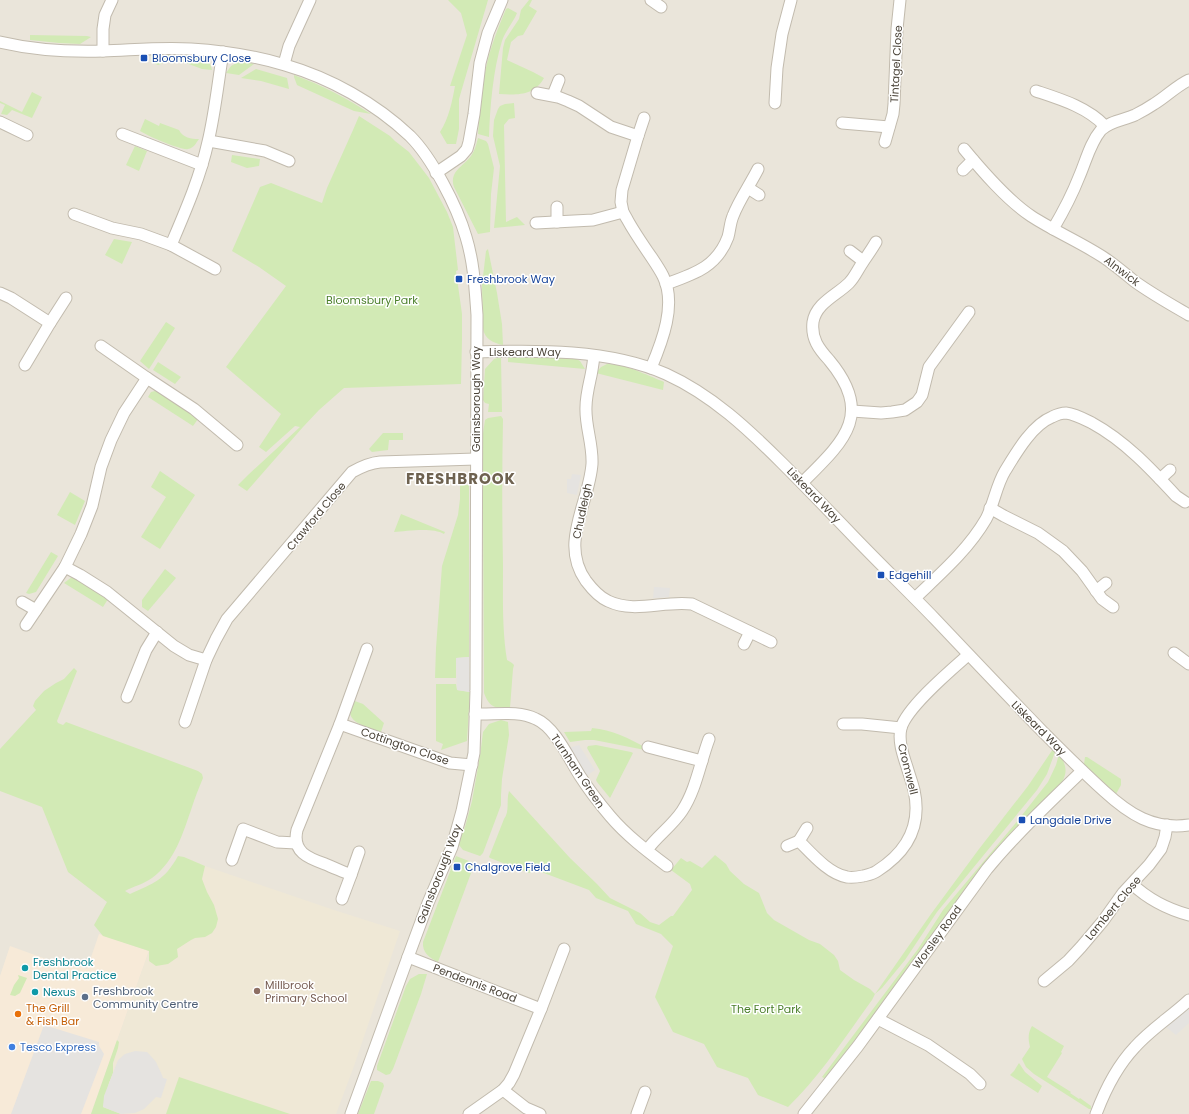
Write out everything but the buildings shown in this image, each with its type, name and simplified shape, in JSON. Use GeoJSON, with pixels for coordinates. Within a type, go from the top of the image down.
{"type":"FeatureCollection","features":[{"type":"Feature","properties":{"kind":"street"},"geometry":{"type":"LineString","coordinates":[[103,51],[103,29],[105,15],[112,0]]}},
{"type":"Feature","properties":{"kind":"street"},"geometry":{"type":"LineString","coordinates":[[284,64],[289,46],[310,0]]}},
{"type":"Feature","properties":{"kind":"street"},"geometry":{"type":"LineString","coordinates":[[436,173],[461,156],[467,149],[470,142],[480,63],[488,33],[502,0]]}},
{"type":"Feature","properties":{"kind":"street"},"geometry":{"type":"LineString","coordinates":[[651,0],[661,7]]}},
{"type":"Feature","properties":{"kind":"street"},"geometry":{"type":"LineString","coordinates":[[775,103],[777,68],[782,34],[791,0]]}},
{"type":"Feature","properties":{"kind":"street","name":"Tintagel Close"},"geometry":{"type":"LineString","coordinates":[[885,142],[894,104],[900,0]]}},
{"type":"Feature","properties":{"kind":"street","name":"Gainsborough Way"},"geometry":{"type":"LineString","coordinates":[[0,42],[50,50],[103,51],[177,48],[223,52],[284,64],[316,77],[339,87],[380,112],[410,137],[425,155],[456,208],[466,237],[475,281],[477,315],[474,753],[462,811],[452,847],[428,903],[351,1114]]}},
{"type":"Feature","properties":{"kind":"street"},"geometry":{"type":"LineString","coordinates":[[171,245],[189,204],[209,141],[223,52]]}},
{"type":"Feature","properties":{"kind":"street"},"geometry":{"type":"LineString","coordinates":[[553,95],[559,80]]}},
{"type":"Feature","properties":{"kind":"street"},"geometry":{"type":"LineString","coordinates":[[1054,229],[1072,195],[1093,141],[1105,126],[1126,119],[1142,111],[1166,96],[1179,85],[1189,80]]}},
{"type":"Feature","properties":{"kind":"street"},"geometry":{"type":"LineString","coordinates":[[1036,91],[1082,109],[1099,119],[1105,126]]}},
{"type":"Feature","properties":{"kind":"street"},"geometry":{"type":"LineString","coordinates":[[537,93],[553,95],[579,106],[611,127],[638,136]]}},
{"type":"Feature","properties":{"kind":"street"},"geometry":{"type":"LineString","coordinates":[[644,118],[622,190],[621,202],[623,212],[632,229],[663,276],[669,293],[666,323],[658,351],[651,368]]}},
{"type":"Feature","properties":{"kind":"street"},"geometry":{"type":"LineString","coordinates":[[0,122],[27,135]]}},
{"type":"Feature","properties":{"kind":"street"},"geometry":{"type":"LineString","coordinates":[[842,122],[889,127]]}},
{"type":"Feature","properties":{"kind":"street"},"geometry":{"type":"LineString","coordinates":[[122,134],[202,165]]}},
{"type":"Feature","properties":{"kind":"street"},"geometry":{"type":"LineString","coordinates":[[209,141],[265,151],[289,161]]}},
{"type":"Feature","properties":{"kind":"street","name":"Alnwick"},"geometry":{"type":"LineString","coordinates":[[964,149],[1008,197],[1031,216],[1105,258],[1157,297],[1189,315]]}},
{"type":"Feature","properties":{"kind":"street"},"geometry":{"type":"LineString","coordinates":[[963,170],[973,160]]}},
{"type":"Feature","properties":{"kind":"street"},"geometry":{"type":"LineString","coordinates":[[666,284],[692,275],[713,262],[724,246],[732,217],[758,169]]}},
{"type":"Feature","properties":{"kind":"street"},"geometry":{"type":"LineString","coordinates":[[748,188],[759,195]]}},
{"type":"Feature","properties":{"kind":"street"},"geometry":{"type":"LineString","coordinates":[[557,206],[557,222]]}},
{"type":"Feature","properties":{"kind":"street"},"geometry":{"type":"LineString","coordinates":[[536,224],[593,220],[623,212]]}},
{"type":"Feature","properties":{"kind":"street"},"geometry":{"type":"LineString","coordinates":[[74,214],[112,228],[141,234],[171,245],[215,269]]}},
{"type":"Feature","properties":{"kind":"street"},"geometry":{"type":"LineString","coordinates":[[802,482],[826,458],[841,440],[849,425],[852,411],[851,400],[846,385],[816,344],[813,323],[815,316],[824,303],[849,283],[855,276],[876,242]]}},
{"type":"Feature","properties":{"kind":"street"},"geometry":{"type":"LineString","coordinates":[[850,251],[863,261]]}},
{"type":"Feature","properties":{"kind":"street"},"geometry":{"type":"LineString","coordinates":[[0,293],[50,322]]}},
{"type":"Feature","properties":{"kind":"street"},"geometry":{"type":"LineString","coordinates":[[25,365],[66,298]]}},
{"type":"Feature","properties":{"kind":"street"},"geometry":{"type":"LineString","coordinates":[[852,411],[881,413],[892,412],[905,410],[918,402],[922,395],[929,367],[968,312]]}},
{"type":"Feature","properties":{"kind":"street"},"geometry":{"type":"LineString","coordinates":[[101,346],[194,409],[237,445]]}},
{"type":"Feature","properties":{"kind":"street","name":"Liskeard Way"},"geometry":{"type":"LineString","coordinates":[[476,352],[562,352],[620,360],[651,368],[696,390],[730,414],[802,482],[1082,771]]}},
{"type":"Feature","properties":{"kind":"street","name":"Chudleigh"},"geometry":{"type":"LineString","coordinates":[[594,356],[586,406],[592,450],[592,465],[576,530],[575,542],[575,555],[579,569],[585,580],[593,590],[604,599],[614,603],[635,607],[680,603],[692,604],[770,642]]}},
{"type":"Feature","properties":{"kind":"street"},"geometry":{"type":"LineString","coordinates":[[26,625],[65,567],[81,534],[92,506],[101,467],[111,440],[124,413],[147,378]]}},
{"type":"Feature","properties":{"kind":"street"},"geometry":{"type":"LineString","coordinates":[[915,598],[963,550],[986,519],[1004,473],[1028,436],[1036,427],[1047,419],[1065,413],[1076,415],[1098,426],[1124,444],[1176,496],[1185,502]]}},
{"type":"Feature","properties":{"kind":"street","name":"Crawford Close"},"geometry":{"type":"LineString","coordinates":[[185,722],[206,660],[227,619],[352,472],[371,463],[476,458]]}},
{"type":"Feature","properties":{"kind":"street"},"geometry":{"type":"LineString","coordinates":[[1160,479],[1170,470]]}},
{"type":"Feature","properties":{"kind":"street"},"geometry":{"type":"LineString","coordinates":[[990,508],[1038,533],[1063,551],[1082,571],[1102,599],[1113,607]]}},
{"type":"Feature","properties":{"kind":"street"},"geometry":{"type":"LineString","coordinates":[[65,567],[107,592],[174,646],[189,655],[206,660]]}},
{"type":"Feature","properties":{"kind":"street"},"geometry":{"type":"LineString","coordinates":[[1096,591],[1106,583]]}},
{"type":"Feature","properties":{"kind":"street"},"geometry":{"type":"LineString","coordinates":[[22,602],[36,610]]}},
{"type":"Feature","properties":{"kind":"street"},"geometry":{"type":"LineString","coordinates":[[127,697],[146,650],[157,632]]}},
{"type":"Feature","properties":{"kind":"street"},"geometry":{"type":"LineString","coordinates":[[744,644],[750,632]]}},
{"type":"Feature","properties":{"kind":"street"},"geometry":{"type":"LineString","coordinates":[[351,875],[308,858],[301,852],[296,843],[295,837],[296,830],[340,724],[367,649]]}},
{"type":"Feature","properties":{"kind":"street"},"geometry":{"type":"LineString","coordinates":[[1174,653],[1189,664]]}},
{"type":"Feature","properties":{"kind":"street","name":"Cromwell"},"geometry":{"type":"LineString","coordinates":[[799,842],[823,864],[847,877],[866,876],[874,873],[884,867],[899,853],[911,837],[916,812],[914,789],[902,750],[901,728],[906,718],[916,705],[968,655]]}},
{"type":"Feature","properties":{"kind":"street","name":"Turnham Green"},"geometry":{"type":"LineString","coordinates":[[475,714],[520,714],[536,719],[546,726],[554,735],[581,777],[608,814],[624,831],[667,866]]}},
{"type":"Feature","properties":{"kind":"street","name":"Cottington Close"},"geometry":{"type":"LineString","coordinates":[[340,724],[450,763],[472,765]]}},
{"type":"Feature","properties":{"kind":"street","name":"Cromwell"},"geometry":{"type":"LineString","coordinates":[[843,724],[862,724],[901,728]]}},
{"type":"Feature","properties":{"kind":"street"},"geometry":{"type":"LineString","coordinates":[[647,850],[673,823],[682,811],[692,793],[709,740]]}},
{"type":"Feature","properties":{"kind":"street"},"geometry":{"type":"LineString","coordinates":[[648,747],[702,761]]}},
{"type":"Feature","properties":{"kind":"street"},"geometry":{"type":"LineString","coordinates":[[1082,771],[1126,810],[1137,816],[1167,825],[1189,825]]}},
{"type":"Feature","properties":{"kind":"street","name":"Worsley Road"},"geometry":{"type":"LineString","coordinates":[[804,1114],[858,1046],[1002,850],[1082,771]]}},
{"type":"Feature","properties":{"kind":"street","name":"Lambert Close"},"geometry":{"type":"LineString","coordinates":[[1044,981],[1068,961],[1081,947],[1103,921],[1123,893],[1149,865],[1161,849],[1167,825]]}},
{"type":"Feature","properties":{"kind":"street"},"geometry":{"type":"LineString","coordinates":[[787,846],[799,842],[807,828]]}},
{"type":"Feature","properties":{"kind":"street"},"geometry":{"type":"LineString","coordinates":[[232,860],[243,829],[277,842],[296,843]]}},
{"type":"Feature","properties":{"kind":"street"},"geometry":{"type":"LineString","coordinates":[[342,899],[359,852]]}},
{"type":"Feature","properties":{"kind":"street"},"geometry":{"type":"LineString","coordinates":[[1132,884],[1150,899],[1189,916]]}},
{"type":"Feature","properties":{"kind":"street"},"geometry":{"type":"LineString","coordinates":[[469,1114],[503,1090],[509,1083],[541,1009],[564,949]]}},
{"type":"Feature","properties":{"kind":"street","name":"Pendennis Road"},"geometry":{"type":"LineString","coordinates":[[408,957],[541,1009]]}},
{"type":"Feature","properties":{"kind":"street"},"geometry":{"type":"LineString","coordinates":[[1096,1114],[1112,1079],[1122,1062],[1135,1046],[1189,1000]]}},
{"type":"Feature","properties":{"kind":"street"},"geometry":{"type":"LineString","coordinates":[[878,1019],[928,1045],[970,1074],[980,1084]]}},
{"type":"Feature","properties":{"kind":"street"},"geometry":{"type":"LineString","coordinates":[[503,1090],[526,1108],[540,1114]]}},
{"type":"Feature","properties":{"kind":"street"},"geometry":{"type":"LineString","coordinates":[[637,1114],[645,1092]]}},
{"type":"Feature","properties":{"kind":"shaded area"},"geometry":{"type":"Polygon","coordinates":[[[0,0],[1189,0],[1189,1114],[0,1114],[0,0]]]}},
{"type":"Feature","properties":{"kind":"shaded area"},"geometry":{"type":"Polygon","coordinates":[[[572,474],[581,475],[577,495],[567,493],[567,479],[571,479],[572,474]]]}},
{"type":"Feature","properties":{"kind":"shaded area"},"geometry":{"type":"Polygon","coordinates":[[[654,587],[670,588],[669,597],[653,598],[654,587]]]}},
{"type":"Feature","properties":{"kind":"shaded area"},"geometry":{"type":"Polygon","coordinates":[[[469,657],[470,692],[457,690],[456,658],[469,657]]]}},
{"type":"Feature","properties":{"kind":"shaded area"},"geometry":{"type":"Polygon","coordinates":[[[579,745],[595,770],[582,779],[569,748],[579,745]]]}},
{"type":"Feature","properties":{"kind":"shaded area","name":"Millbrook Primary School"},"geometry":{"type":"Polygon","coordinates":[[[184,857],[205,866],[400,931],[336,1114],[91,1114],[184,857]]]}},
{"type":"Feature","properties":{"kind":"shaded area"},"geometry":{"type":"Polygon","coordinates":[[[99,934],[149,951],[91,1114],[0,1114],[0,976],[10,946],[57,963],[59,959],[87,969],[99,934]]]}},
{"type":"Feature","properties":{"kind":"shaded area"},"geometry":{"type":"Polygon","coordinates":[[[1185,1004],[1189,1010],[1189,1023],[1176,1035],[1161,1023],[1185,1004]]]}},
{"type":"Feature","properties":{"kind":"shaded area"},"geometry":{"type":"Polygon","coordinates":[[[44,1025],[99,1042],[99,1046],[104,1054],[81,1114],[11,1114],[44,1025]]]}},
{"type":"Feature","properties":{"kind":"shaded area"},"geometry":{"type":"Polygon","coordinates":[[[135,1051],[147,1052],[156,1062],[163,1078],[167,1079],[161,1098],[156,1097],[144,1109],[135,1113],[121,1114],[103,1107],[104,1096],[118,1060],[125,1054],[135,1051]]]}},
{"type":"Feature","properties":{"kind":"green space"},"geometry":{"type":"Polygon","coordinates":[[[448,0],[488,0],[459,99],[459,129],[456,144],[447,144],[440,132],[450,110],[455,86],[450,86],[467,35],[461,13],[448,0]]]}},
{"type":"Feature","properties":{"kind":"green space"},"geometry":{"type":"Polygon","coordinates":[[[529,0],[532,0],[529,6],[537,11],[523,35],[518,36],[511,42],[507,60],[544,78],[540,84],[530,91],[519,94],[499,94],[505,40],[519,19],[521,10],[529,0]]]}},
{"type":"Feature","properties":{"kind":"green space"},"geometry":{"type":"Polygon","coordinates":[[[508,8],[517,13],[503,37],[496,64],[492,89],[489,137],[478,134],[483,84],[492,46],[506,9],[508,8]]]}},
{"type":"Feature","properties":{"kind":"green space"},"geometry":{"type":"Polygon","coordinates":[[[30,35],[91,37],[80,44],[30,40],[30,35]]]}},
{"type":"Feature","properties":{"kind":"green space"},"geometry":{"type":"Polygon","coordinates":[[[151,54],[173,54],[173,59],[158,65],[151,62],[151,54]]]}},
{"type":"Feature","properties":{"kind":"green space"},"geometry":{"type":"Polygon","coordinates":[[[177,54],[193,55],[203,58],[210,65],[212,70],[202,69],[178,60],[177,54]]]}},
{"type":"Feature","properties":{"kind":"green space"},"geometry":{"type":"Polygon","coordinates":[[[238,62],[254,64],[239,75],[226,73],[231,66],[238,62]]]}},
{"type":"Feature","properties":{"kind":"green space"},"geometry":{"type":"Polygon","coordinates":[[[256,69],[287,78],[289,89],[261,81],[241,78],[256,69]]]}},
{"type":"Feature","properties":{"kind":"green space"},"geometry":{"type":"Polygon","coordinates":[[[294,75],[334,92],[371,114],[354,111],[297,85],[294,75]]]}},
{"type":"Feature","properties":{"kind":"green space"},"geometry":{"type":"Polygon","coordinates":[[[32,92],[42,97],[32,118],[12,110],[7,115],[1,114],[5,105],[0,103],[0,101],[22,112],[32,92]]]}},
{"type":"Feature","properties":{"kind":"green space"},"geometry":{"type":"Polygon","coordinates":[[[514,103],[515,118],[509,119],[504,125],[506,222],[517,217],[525,225],[494,228],[500,166],[493,136],[494,120],[500,106],[514,103]]]}},
{"type":"Feature","properties":{"kind":"green space","name":"Bloomsbury Park"},"geometry":{"type":"Polygon","coordinates":[[[359,116],[390,136],[409,152],[429,178],[447,212],[453,227],[458,270],[456,271],[462,314],[461,384],[344,388],[319,410],[247,491],[238,485],[300,427],[295,426],[266,452],[259,447],[281,414],[226,367],[286,286],[259,267],[232,251],[260,187],[271,183],[322,203],[327,188],[359,116]]]}},
{"type":"Feature","properties":{"kind":"green space"},"geometry":{"type":"Polygon","coordinates":[[[145,119],[159,126],[160,123],[179,130],[188,138],[199,139],[188,149],[172,145],[140,131],[145,119]]]}},
{"type":"Feature","properties":{"kind":"green space"},"geometry":{"type":"Polygon","coordinates":[[[478,138],[486,141],[488,144],[494,168],[491,194],[490,232],[478,234],[454,187],[453,177],[472,154],[478,138]]]}},
{"type":"Feature","properties":{"kind":"green space"},"geometry":{"type":"Polygon","coordinates":[[[135,146],[147,151],[139,171],[126,165],[135,146]]]}},
{"type":"Feature","properties":{"kind":"green space"},"geometry":{"type":"Polygon","coordinates":[[[232,155],[260,159],[259,166],[247,168],[231,162],[232,155]]]}},
{"type":"Feature","properties":{"kind":"green space"},"geometry":{"type":"Polygon","coordinates":[[[114,239],[132,242],[122,264],[105,255],[114,239]]]}},
{"type":"Feature","properties":{"kind":"green space"},"geometry":{"type":"Polygon","coordinates":[[[488,249],[502,324],[503,345],[490,340],[483,329],[482,285],[486,251],[488,249]]]}},
{"type":"Feature","properties":{"kind":"green space"},"geometry":{"type":"Polygon","coordinates":[[[166,322],[175,328],[149,369],[140,361],[166,322]]]}},
{"type":"Feature","properties":{"kind":"green space"},"geometry":{"type":"Polygon","coordinates":[[[501,357],[502,412],[488,412],[489,404],[485,403],[483,400],[485,369],[494,359],[501,357]]]}},
{"type":"Feature","properties":{"kind":"green space"},"geometry":{"type":"Polygon","coordinates":[[[508,358],[575,358],[580,361],[585,369],[508,362],[508,358]]]}},
{"type":"Feature","properties":{"kind":"green space"},"geometry":{"type":"Polygon","coordinates":[[[158,362],[181,377],[175,384],[153,370],[158,362]]]}},
{"type":"Feature","properties":{"kind":"green space"},"geometry":{"type":"Polygon","coordinates":[[[607,364],[627,367],[662,381],[664,382],[663,390],[596,373],[601,367],[607,364]]]}},
{"type":"Feature","properties":{"kind":"green space"},"geometry":{"type":"Polygon","coordinates":[[[155,391],[182,406],[198,419],[193,426],[148,397],[151,392],[155,391]]]}},
{"type":"Feature","properties":{"kind":"green space"},"geometry":{"type":"Polygon","coordinates":[[[501,416],[503,419],[502,510],[505,648],[507,660],[514,665],[510,708],[501,708],[491,705],[484,693],[483,433],[485,420],[488,418],[501,416]]]}},
{"type":"Feature","properties":{"kind":"green space"},"geometry":{"type":"Polygon","coordinates":[[[383,433],[403,433],[403,440],[389,440],[388,450],[372,452],[369,449],[383,433]]]}},
{"type":"Feature","properties":{"kind":"green space"},"geometry":{"type":"Polygon","coordinates":[[[160,471],[195,495],[160,549],[141,537],[166,497],[151,487],[160,471]]]}},
{"type":"Feature","properties":{"kind":"green space"},"geometry":{"type":"Polygon","coordinates":[[[460,485],[469,485],[469,657],[456,658],[456,678],[435,678],[442,566],[458,515],[460,485]]]}},
{"type":"Feature","properties":{"kind":"green space"},"geometry":{"type":"Polygon","coordinates":[[[70,492],[85,501],[75,525],[57,515],[70,492]]]}},
{"type":"Feature","properties":{"kind":"green space"},"geometry":{"type":"Polygon","coordinates":[[[401,514],[445,532],[444,534],[420,530],[394,532],[401,514]]]}},
{"type":"Feature","properties":{"kind":"green space"},"geometry":{"type":"Polygon","coordinates":[[[51,552],[58,556],[36,592],[29,594],[26,593],[51,552]]]}},
{"type":"Feature","properties":{"kind":"green space"},"geometry":{"type":"Polygon","coordinates":[[[165,569],[176,578],[148,611],[142,607],[142,600],[165,569]]]}},
{"type":"Feature","properties":{"kind":"green space"},"geometry":{"type":"Polygon","coordinates":[[[72,577],[108,599],[103,607],[64,583],[72,577]]]}},
{"type":"Feature","properties":{"kind":"green space"},"geometry":{"type":"Polygon","coordinates":[[[74,668],[77,671],[57,721],[58,723],[63,725],[66,722],[198,771],[202,774],[203,778],[181,836],[167,863],[160,871],[146,882],[125,891],[130,894],[158,880],[168,871],[178,856],[205,866],[202,879],[214,905],[218,919],[216,927],[212,933],[205,937],[195,938],[177,949],[178,957],[168,964],[156,966],[149,961],[149,951],[103,936],[94,925],[107,902],[68,872],[42,807],[0,791],[0,749],[36,710],[33,706],[35,701],[44,691],[64,679],[74,668]]]}},
{"type":"Feature","properties":{"kind":"green space"},"geometry":{"type":"Polygon","coordinates":[[[436,684],[456,684],[457,690],[470,692],[467,741],[441,750],[443,744],[436,741],[436,684]]]}},
{"type":"Feature","properties":{"kind":"green space"},"geometry":{"type":"Polygon","coordinates":[[[352,700],[363,704],[384,723],[381,732],[362,726],[351,717],[350,706],[352,700]]]}},
{"type":"Feature","properties":{"kind":"green space"},"geometry":{"type":"Polygon","coordinates":[[[501,720],[508,722],[509,735],[502,779],[501,805],[483,853],[480,856],[463,850],[459,845],[459,841],[465,827],[472,801],[483,732],[489,724],[501,720]]]}},
{"type":"Feature","properties":{"kind":"green space"},"geometry":{"type":"Polygon","coordinates":[[[592,728],[620,735],[646,748],[645,750],[594,740],[570,742],[564,732],[591,731],[592,728]]]}},
{"type":"Feature","properties":{"kind":"green space"},"geometry":{"type":"Polygon","coordinates":[[[596,745],[633,753],[610,798],[596,780],[600,771],[587,748],[588,746],[596,745]]]}},
{"type":"Feature","properties":{"kind":"green space"},"geometry":{"type":"Polygon","coordinates":[[[1053,749],[1055,752],[1047,774],[1037,790],[937,912],[905,960],[882,988],[875,994],[931,914],[1028,786],[1053,749]]]}},
{"type":"Feature","properties":{"kind":"green space"},"geometry":{"type":"Polygon","coordinates":[[[1059,754],[1066,771],[1062,782],[921,951],[826,1079],[822,1077],[918,949],[943,910],[1048,782],[1056,765],[1059,754]]]}},
{"type":"Feature","properties":{"kind":"green space"},"geometry":{"type":"Polygon","coordinates":[[[1085,757],[1121,779],[1121,785],[1116,794],[1084,764],[1085,757]]]}},
{"type":"Feature","properties":{"kind":"green space","name":"The Fort Park"},"geometry":{"type":"Polygon","coordinates":[[[509,791],[570,858],[610,898],[640,913],[650,922],[659,925],[673,916],[692,890],[690,884],[671,870],[681,858],[702,868],[715,855],[726,864],[730,871],[744,884],[759,893],[767,913],[774,920],[809,940],[820,944],[834,955],[838,961],[840,970],[870,989],[875,994],[822,1069],[788,1107],[758,1095],[748,1078],[717,1067],[704,1044],[673,1032],[655,997],[673,946],[661,934],[636,924],[628,911],[596,898],[589,890],[536,870],[529,873],[489,857],[507,813],[509,791]]]}},
{"type":"Feature","properties":{"kind":"green space"},"geometry":{"type":"Polygon","coordinates":[[[456,856],[474,863],[474,865],[438,962],[432,959],[425,952],[423,942],[456,856]]]}},
{"type":"Feature","properties":{"kind":"green space"},"geometry":{"type":"Polygon","coordinates":[[[419,974],[427,974],[421,994],[393,1069],[390,1074],[386,1075],[377,1070],[377,1066],[406,986],[410,979],[419,974]]]}},
{"type":"Feature","properties":{"kind":"green space"},"geometry":{"type":"Polygon","coordinates":[[[18,975],[27,978],[20,993],[15,996],[10,995],[19,978],[18,975]]]}},
{"type":"Feature","properties":{"kind":"green space"},"geometry":{"type":"Polygon","coordinates":[[[1032,1026],[1064,1046],[1061,1052],[1062,1053],[1047,1077],[1091,1106],[1091,1109],[1034,1074],[1026,1067],[1022,1059],[1030,1047],[1029,1036],[1032,1026]]]}},
{"type":"Feature","properties":{"kind":"green space"},"geometry":{"type":"Polygon","coordinates":[[[117,1040],[119,1042],[113,1063],[113,1073],[103,1107],[121,1114],[91,1114],[117,1040]]]}},
{"type":"Feature","properties":{"kind":"green space"},"geometry":{"type":"Polygon","coordinates":[[[1019,1063],[1025,1072],[1042,1086],[1038,1093],[1010,1075],[1019,1063]]]}},
{"type":"Feature","properties":{"kind":"green space"},"geometry":{"type":"Polygon","coordinates":[[[179,1077],[290,1114],[166,1114],[179,1077]]]}},
{"type":"Feature","properties":{"kind":"green space"},"geometry":{"type":"Polygon","coordinates":[[[371,1081],[378,1081],[383,1083],[384,1086],[374,1114],[358,1114],[371,1081]]]}},
{"type":"Feature","properties":{"kind":"place","name":"Bloomsbury Close"},"geometry":{"type":"Point","coordinates":[144,58]}},
{"type":"Feature","properties":{"kind":"place","name":"Freshbrook Way"},"geometry":{"type":"Point","coordinates":[459,279]}},
{"type":"Feature","properties":{"kind":"place","name":"Edgehill"},"geometry":{"type":"Point","coordinates":[881,575]}},
{"type":"Feature","properties":{"kind":"place","name":"Langdale Drive"},"geometry":{"type":"Point","coordinates":[1022,820]}},
{"type":"Feature","properties":{"kind":"place","name":"Chalgrove Field"},"geometry":{"type":"Point","coordinates":[457,867]}},
{"type":"Feature","properties":{"kind":"place","name":"Freshbrook Dental Practice"},"geometry":{"type":"Point","coordinates":[25,968]}},
{"type":"Feature","properties":{"kind":"place","name":"Millbrook Primary School"},"geometry":{"type":"Point","coordinates":[257,991]}},
{"type":"Feature","properties":{"kind":"place","name":"Nexus"},"geometry":{"type":"Point","coordinates":[35,992]}},
{"type":"Feature","properties":{"kind":"place","name":"Freshbrook Community Centre"},"geometry":{"type":"Point","coordinates":[85,997]}},
{"type":"Feature","properties":{"kind":"place","name":"The Grill & Fish Bar"},"geometry":{"type":"Point","coordinates":[18,1014]}},
{"type":"Feature","properties":{"kind":"place","name":"Tesco Express"},"geometry":{"type":"Point","coordinates":[12,1047]}},
{"type":"Feature","properties":{"kind":"district","name":"FRESHBROOK"},"geometry":{"type":"Point","coordinates":[461,479]}}]}
